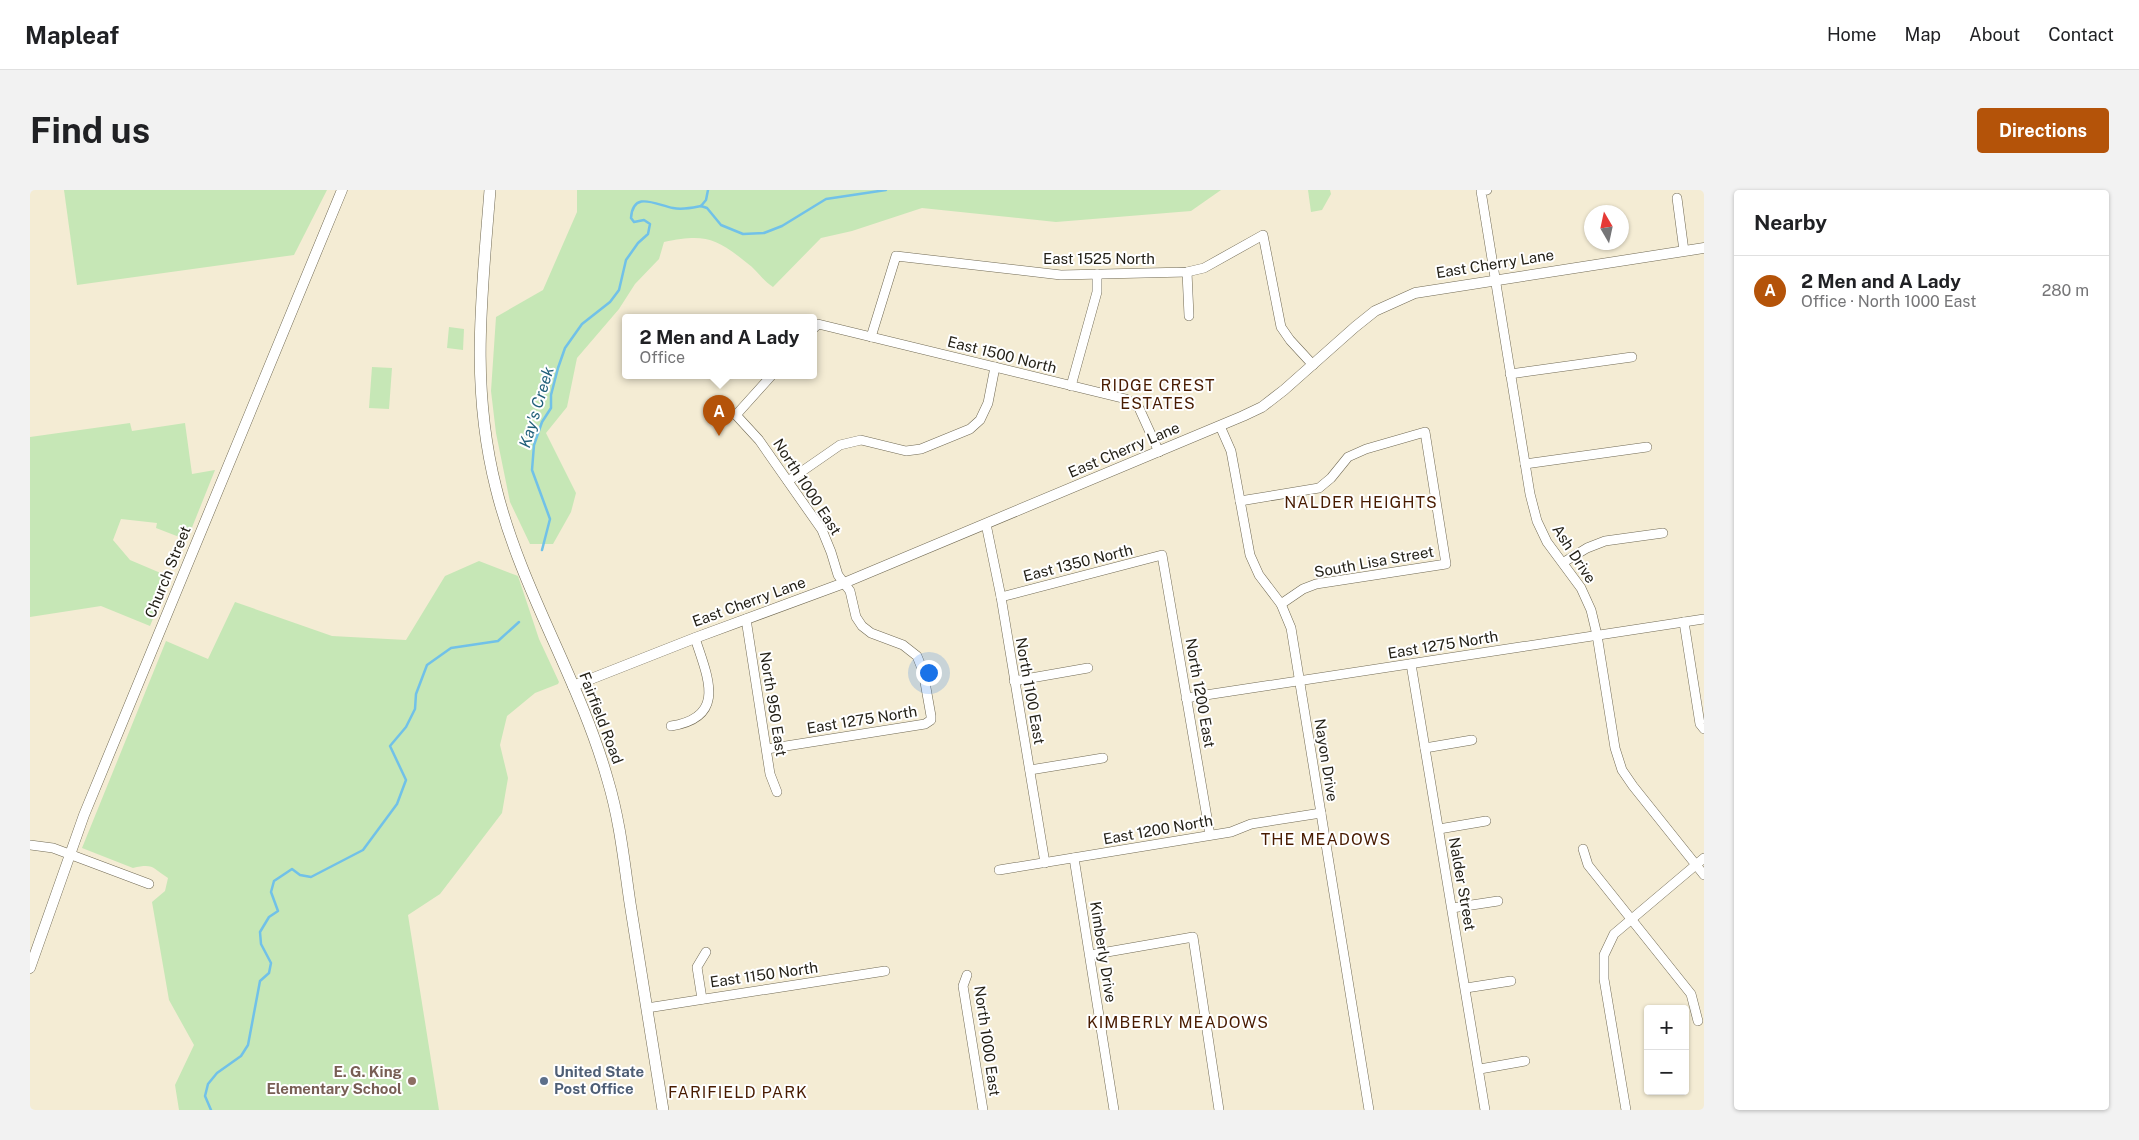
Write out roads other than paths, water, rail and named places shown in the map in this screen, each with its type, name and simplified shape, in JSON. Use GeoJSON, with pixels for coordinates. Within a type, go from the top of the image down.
{"type":"FeatureCollection","features":[{"type":"Feature","properties":{"kind":"main road","name":"Fairfield Road"},"geometry":{"type":"LineString","coordinates":[[490,190],[479,347],[480,394],[484,435],[496,490],[528,580],[596,742],[612,795],[663,1110]]}},
{"type":"Feature","properties":{"kind":"street","name":"Church Street"},"geometry":{"type":"LineString","coordinates":[[30,968],[84,815],[342,190]]}},
{"type":"Feature","properties":{"kind":"street","name":"Ash Drive"},"geometry":{"type":"LineString","coordinates":[[1484,190],[1495,279],[1510,374],[1525,464],[1537,521],[1547,542],[1564,562],[1581,588],[1591,610],[1597,634],[1615,748],[1622,770],[1704,875]]}},
{"type":"Feature","properties":{"kind":"street"},"geometry":{"type":"LineString","coordinates":[[1677,198],[1684,251]]}},
{"type":"Feature","properties":{"kind":"street","name":"East 1525 North"},"geometry":{"type":"LineString","coordinates":[[871,337],[886,283],[896,256],[1061,275],[1187,272],[1204,268],[1263,234],[1282,327],[1290,340],[1313,366]]}},
{"type":"Feature","properties":{"kind":"street","name":"East Cherry Lane"},"geometry":{"type":"LineString","coordinates":[[573,686],[695,638],[844,583],[1159,452],[1262,407],[1313,366],[1355,327],[1395,301],[1433,289],[1704,248]]}},
{"type":"Feature","properties":{"kind":"street"},"geometry":{"type":"LineString","coordinates":[[1187,272],[1189,316]]}},
{"type":"Feature","properties":{"kind":"street"},"geometry":{"type":"LineString","coordinates":[[1071,386],[1097,292],[1097,274]]}},
{"type":"Feature","properties":{"kind":"street","name":"East 1500 North"},"geometry":{"type":"LineString","coordinates":[[817,325],[1126,399],[1139,408],[1159,452]]}},
{"type":"Feature","properties":{"kind":"street"},"geometry":{"type":"LineString","coordinates":[[1510,374],[1632,357]]}},
{"type":"Feature","properties":{"kind":"street"},"geometry":{"type":"LineString","coordinates":[[788,481],[840,445],[861,440],[906,450],[921,449],[970,429],[980,420],[988,403],[995,367]]}},
{"type":"Feature","properties":{"kind":"street","name":"North 1000 East"},"geometry":{"type":"LineString","coordinates":[[768,379],[736,415],[759,440],[822,530],[838,575],[850,591],[856,618],[862,626],[871,633],[903,645],[917,656],[922,671],[931,720]]}},
{"type":"Feature","properties":{"kind":"street","name":"Nayon Drive"},"geometry":{"type":"LineString","coordinates":[[1220,426],[1231,451],[1250,555],[1260,575],[1281,604],[1291,628],[1369,1110]]}},
{"type":"Feature","properties":{"kind":"street","name":"South Lisa Street"},"geometry":{"type":"LineString","coordinates":[[1240,501],[1319,488],[1348,457],[1366,449],[1425,432],[1446,564],[1316,584],[1303,589],[1281,604]]}},
{"type":"Feature","properties":{"kind":"street"},"geometry":{"type":"LineString","coordinates":[[1525,464],[1647,448]]}},
{"type":"Feature","properties":{"kind":"street","name":"North 1100 East"},"geometry":{"type":"LineString","coordinates":[[986,524],[1001,597],[1045,863]]}},
{"type":"Feature","properties":{"kind":"street"},"geometry":{"type":"LineString","coordinates":[[1564,562],[1587,548],[1605,541],[1663,533]]}},
{"type":"Feature","properties":{"kind":"street","name":"East 1350 North"},"geometry":{"type":"LineString","coordinates":[[1001,597],[1162,555]]}},
{"type":"Feature","properties":{"kind":"street","name":"North 1200 East"},"geometry":{"type":"LineString","coordinates":[[1162,555],[1210,835]]}},
{"type":"Feature","properties":{"kind":"street","name":"North 950 East"},"geometry":{"type":"LineString","coordinates":[[746,619],[770,774],[777,792]]}},
{"type":"Feature","properties":{"kind":"street","name":"East 1275 North"},"geometry":{"type":"LineString","coordinates":[[1186,698],[1704,619]]}},
{"type":"Feature","properties":{"kind":"street"},"geometry":{"type":"LineString","coordinates":[[1684,622],[1703,726]]}},
{"type":"Feature","properties":{"kind":"street"},"geometry":{"type":"LineString","coordinates":[[671,726],[686,724],[704,710],[708,702],[710,693],[709,681],[695,638]]}},
{"type":"Feature","properties":{"kind":"street","name":"Nalder Street"},"geometry":{"type":"LineString","coordinates":[[1411,664],[1486,1110]]}},
{"type":"Feature","properties":{"kind":"street"},"geometry":{"type":"LineString","coordinates":[[1014,681],[1088,668]]}},
{"type":"Feature","properties":{"kind":"street","name":"East 1275 North"},"geometry":{"type":"LineString","coordinates":[[767,749],[925,724],[931,720]]}},
{"type":"Feature","properties":{"kind":"street"},"geometry":{"type":"LineString","coordinates":[[1425,748],[1472,740]]}},
{"type":"Feature","properties":{"kind":"street"},"geometry":{"type":"LineString","coordinates":[[1030,770],[1103,758]]}},
{"type":"Feature","properties":{"kind":"street","name":"East 1200 North"},"geometry":{"type":"LineString","coordinates":[[998,870],[1231,832],[1251,824],[1321,813]]}},
{"type":"Feature","properties":{"kind":"street"},"geometry":{"type":"LineString","coordinates":[[1439,829],[1486,821]]}},
{"type":"Feature","properties":{"kind":"street"},"geometry":{"type":"LineString","coordinates":[[30,845],[53,848],[149,884]]}},
{"type":"Feature","properties":{"kind":"street"},"geometry":{"type":"LineString","coordinates":[[1584,849],[1588,865],[1691,994],[1698,1021]]}},
{"type":"Feature","properties":{"kind":"street","name":"Kimberly Drive"},"geometry":{"type":"LineString","coordinates":[[1074,858],[1114,1110]]}},
{"type":"Feature","properties":{"kind":"street"},"geometry":{"type":"LineString","coordinates":[[1626,1110],[1604,979],[1604,954],[1614,934],[1704,858]]}},
{"type":"Feature","properties":{"kind":"street"},"geometry":{"type":"LineString","coordinates":[[1452,908],[1498,901]]}},
{"type":"Feature","properties":{"kind":"street"},"geometry":{"type":"LineString","coordinates":[[1090,955],[1193,938],[1219,1110]]}},
{"type":"Feature","properties":{"kind":"street"},"geometry":{"type":"LineString","coordinates":[[702,999],[698,967],[706,952]]}},
{"type":"Feature","properties":{"kind":"street","name":"East 1150 North"},"geometry":{"type":"LineString","coordinates":[[647,1008],[886,971]]}},
{"type":"Feature","properties":{"kind":"street","name":"North 1000 East"},"geometry":{"type":"LineString","coordinates":[[967,975],[963,986],[983,1110]]}},
{"type":"Feature","properties":{"kind":"street"},"geometry":{"type":"LineString","coordinates":[[1466,988],[1511,980]]}},
{"type":"Feature","properties":{"kind":"street"},"geometry":{"type":"LineString","coordinates":[[1480,1069],[1525,1060]]}},
{"type":"Feature","properties":{"kind":"waterway"},"geometry":{"type":"LineString","coordinates":[[701,206],[706,200],[708,190]]}},
{"type":"Feature","properties":{"kind":"waterway"},"geometry":{"type":"LineString","coordinates":[[701,206],[707,208],[721,225],[743,234],[764,233],[782,226],[826,199],[886,190]]}},
{"type":"Feature","properties":{"kind":"waterway","name":"Kay's Creek"},"geometry":{"type":"LineString","coordinates":[[542,550],[550,519],[532,470],[534,445],[542,422],[551,408],[551,395],[565,348],[582,324],[610,302],[619,290],[626,260],[638,243],[648,234],[650,224],[644,220],[634,222],[631,218],[636,204],[646,201],[680,209],[701,206]]}},
{"type":"Feature","properties":{"kind":"waterway","name":"Kay's Creek"},"geometry":{"type":"LineString","coordinates":[[211,1110],[205,1096],[208,1084],[217,1073],[241,1056],[248,1045],[260,981],[269,973],[271,963],[261,944],[260,932],[269,917],[278,911],[271,892],[274,881],[292,869],[300,875],[311,877],[363,850],[397,804],[406,780],[390,746],[406,727],[415,709],[416,694],[427,665],[451,648],[498,641],[519,622]]}},
{"type":"Feature","properties":{"kind":"place","name":"2 Men and A Lady"},"geometry":{"type":"Point","coordinates":[719,436]}},
{"type":"Feature","properties":{"kind":"place","name":"E. G. King Elementary School"},"geometry":{"type":"Point","coordinates":[412,1081]}},
{"type":"Feature","properties":{"kind":"place","name":"United State Post Office"},"geometry":{"type":"Point","coordinates":[544,1081]}},
{"type":"Feature","properties":{"kind":"district","name":"RIDGE CREST ESTATES"},"geometry":{"type":"Point","coordinates":[1158,394]}},
{"type":"Feature","properties":{"kind":"district","name":"NALDER HEIGHTS"},"geometry":{"type":"Point","coordinates":[1361,502]}},
{"type":"Feature","properties":{"kind":"district","name":"THE MEADOWS"},"geometry":{"type":"Point","coordinates":[1326,839]}},
{"type":"Feature","properties":{"kind":"district","name":"KIMBERLY MEADOWS"},"geometry":{"type":"Point","coordinates":[1178,1022]}},
{"type":"Feature","properties":{"kind":"district","name":"FARIFIELD PARK"},"geometry":{"type":"Point","coordinates":[738,1092]}}]}
